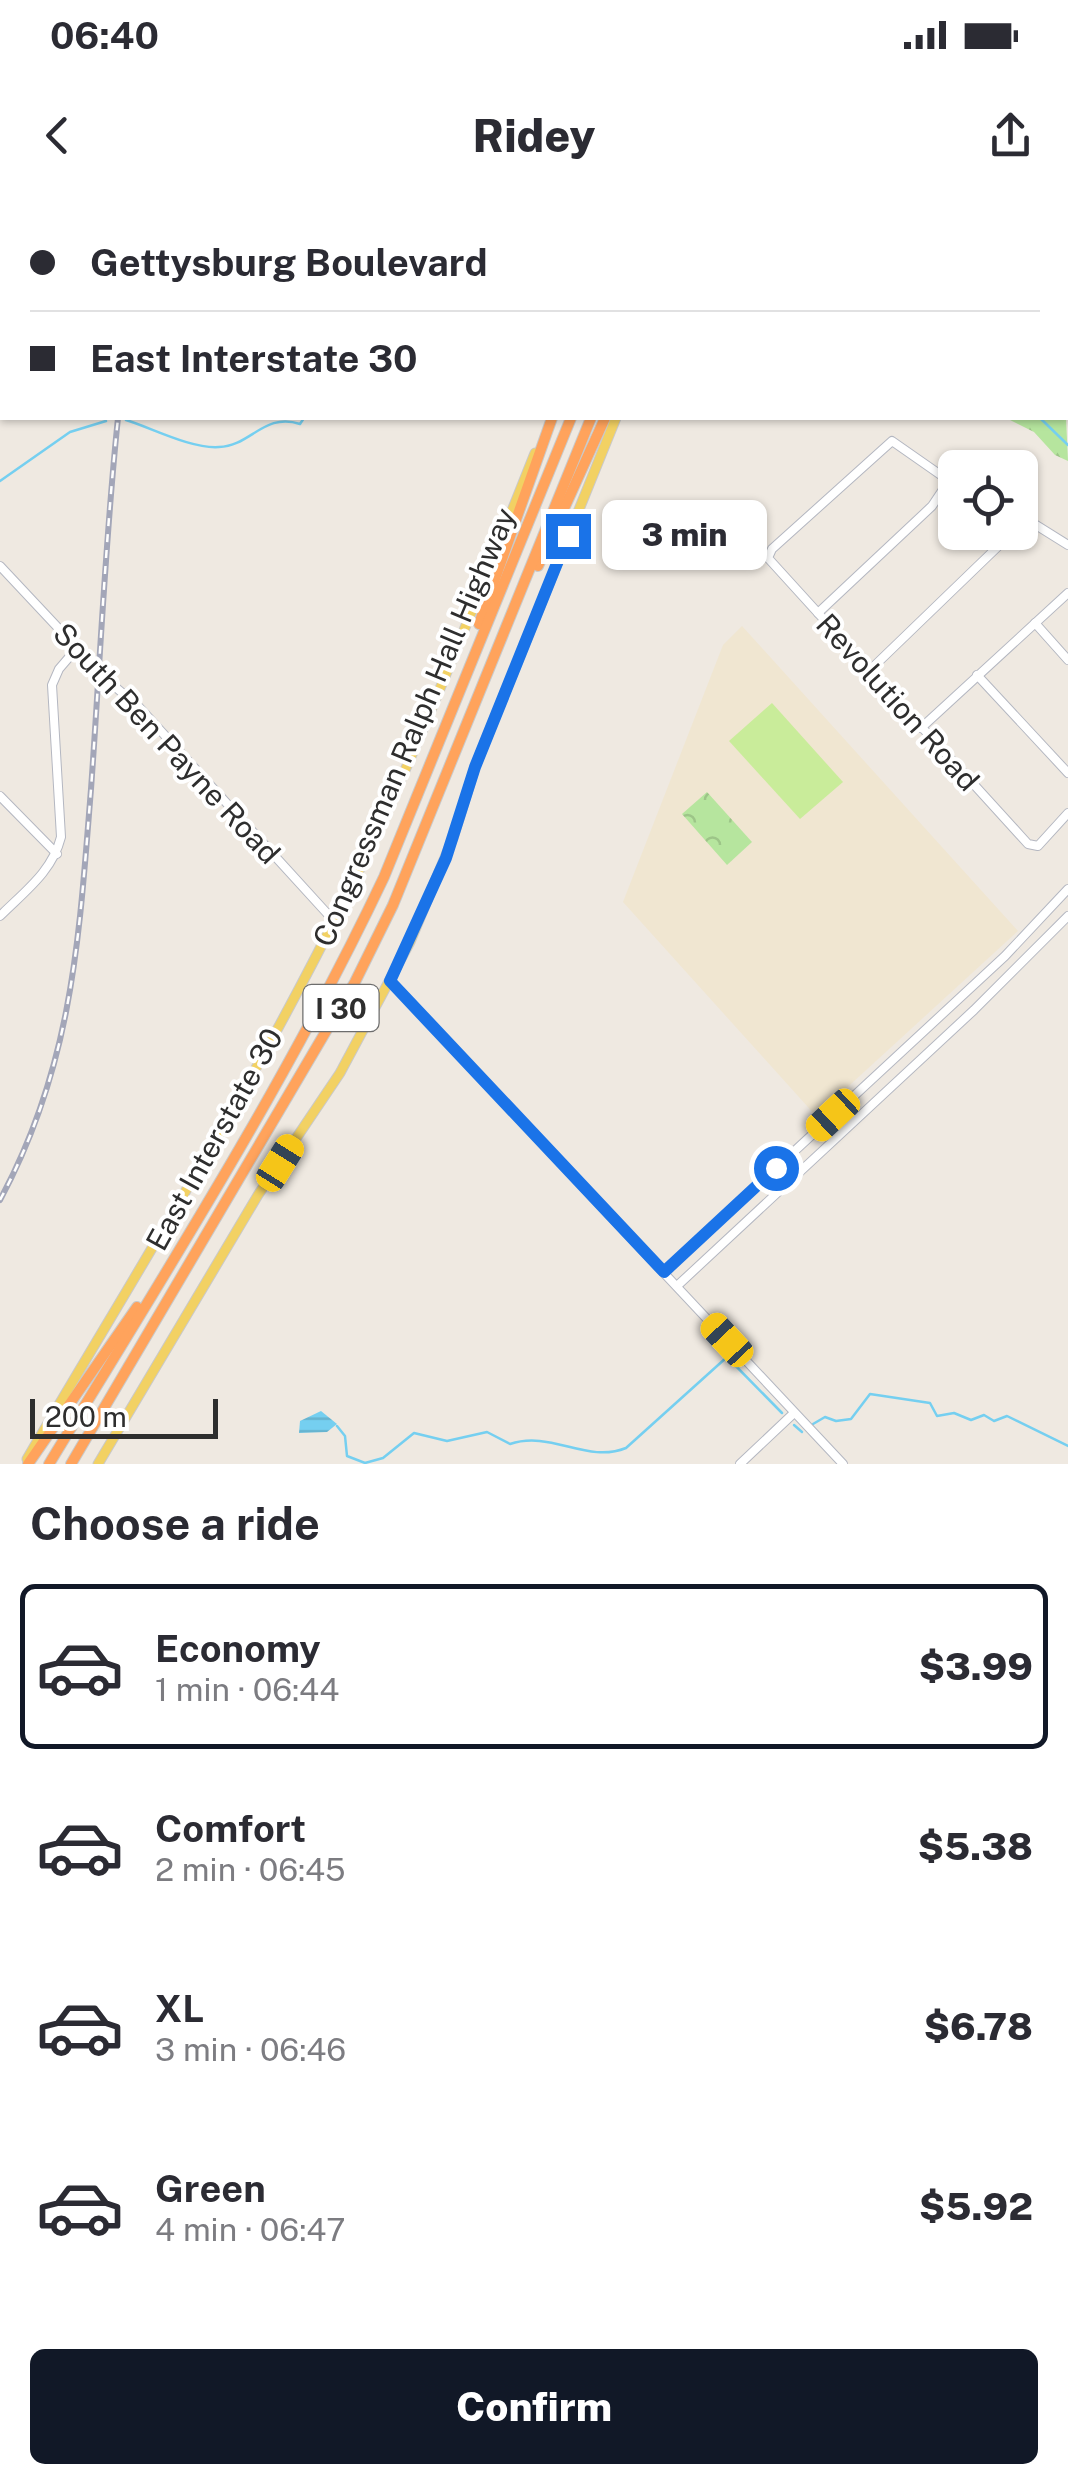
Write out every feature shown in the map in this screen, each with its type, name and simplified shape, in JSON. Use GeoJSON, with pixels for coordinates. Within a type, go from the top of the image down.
{"type":"FeatureCollection","features":[{"type":"Feature","properties":{"kind":"highway"},"geometry":{"type":"LineString","coordinates":[[412,808],[549,420]]}},
{"type":"Feature","properties":{"kind":"highway","name":"Congressman Ralph Hall Highway"},"geometry":{"type":"LineString","coordinates":[[49,1464],[328,992],[412,808],[569,420]]}},
{"type":"Feature","properties":{"kind":"highway","name":"Congressman Ralph Hall Highway"},"geometry":{"type":"LineString","coordinates":[[74,1464],[355,982],[394,905],[590,420]]}},
{"type":"Feature","properties":{"kind":"highway"},"geometry":{"type":"LineString","coordinates":[[512,616],[550,544],[605,420]]}},
{"type":"Feature","properties":{"kind":"highway"},"geometry":{"type":"LineString","coordinates":[[26,1464],[136,1308],[152,1293]]}},
{"type":"Feature","properties":{"kind":"main road","name":"East Interstate 30"},"geometry":{"type":"LineString","coordinates":[[26,1464],[190,1190],[334,921],[409,763],[549,420]]}},
{"type":"Feature","properties":{"kind":"main road"},"geometry":{"type":"LineString","coordinates":[[98,1464],[258,1194],[340,1073],[390,981],[441,871],[475,767],[615,420]]}},
{"type":"Feature","properties":{"kind":"street","name":"Revolution Road"},"geometry":{"type":"LineString","coordinates":[[938,472],[896,441],[768,555],[868,670],[1033,846],[1046,840],[1068,813]]}},
{"type":"Feature","properties":{"kind":"street"},"geometry":{"type":"LineString","coordinates":[[818,613],[938,499]]}},
{"type":"Feature","properties":{"kind":"street"},"geometry":{"type":"LineString","coordinates":[[1038,527],[1068,546]]}},
{"type":"Feature","properties":{"kind":"street"},"geometry":{"type":"LineString","coordinates":[[868,670],[993,550]]}},
{"type":"Feature","properties":{"kind":"street","name":"South Ben Payne Road"},"geometry":{"type":"LineString","coordinates":[[0,566],[139,707],[334,921]]}},
{"type":"Feature","properties":{"kind":"street"},"geometry":{"type":"LineString","coordinates":[[921,728],[1068,593]]}},
{"type":"Feature","properties":{"kind":"street"},"geometry":{"type":"LineString","coordinates":[[1035,623],[1068,660]]}},
{"type":"Feature","properties":{"kind":"street"},"geometry":{"type":"LineString","coordinates":[[0,916],[48,870],[62,837],[52,685],[58,668],[77,648]]}},
{"type":"Feature","properties":{"kind":"street"},"geometry":{"type":"LineString","coordinates":[[977,675],[1068,773]]}},
{"type":"Feature","properties":{"kind":"street"},"geometry":{"type":"LineString","coordinates":[[0,796],[57,854]]}},
{"type":"Feature","properties":{"kind":"street"},"geometry":{"type":"LineString","coordinates":[[664,1272],[1004,956],[1068,889]]}},
{"type":"Feature","properties":{"kind":"street"},"geometry":{"type":"LineString","coordinates":[[677,1286],[986,998],[1068,916]]}},
{"type":"Feature","properties":{"kind":"street"},"geometry":{"type":"LineString","coordinates":[[390,981],[843,1464]]}},
{"type":"Feature","properties":{"kind":"street"},"geometry":{"type":"LineString","coordinates":[[740,1464],[794,1413]]}},
{"type":"Feature","properties":{"kind":"shaded area"},"geometry":{"type":"Polygon","coordinates":[[[742,626],[1018,931],[816,1116],[623,902],[723,645],[742,626]]]}},
{"type":"Feature","properties":{"kind":"green space"},"geometry":{"type":"Polygon","coordinates":[[[1010,420],[1066,420],[1068,461],[1055,455],[1034,432],[1010,420]]]}},
{"type":"Feature","properties":{"kind":"green space"},"geometry":{"type":"Polygon","coordinates":[[[772,703],[843,782],[800,819],[729,741],[772,703]]]}},
{"type":"Feature","properties":{"kind":"green space"},"geometry":{"type":"Polygon","coordinates":[[[707,792],[752,842],[727,865],[682,814],[707,792]]]}},
{"type":"Feature","properties":{"kind":"water"},"geometry":{"type":"Polygon","coordinates":[[[321,1411],[337,1424],[327,1432],[299,1433],[300,1421],[321,1411]]]}},
{"type":"Feature","properties":{"kind":"waterway"},"geometry":{"type":"LineString","coordinates":[[126,420],[208,447],[230,445],[277,422],[300,424],[303,420]]}},
{"type":"Feature","properties":{"kind":"waterway"},"geometry":{"type":"LineString","coordinates":[[1042,420],[1068,445]]}},
{"type":"Feature","properties":{"kind":"waterway"},"geometry":{"type":"LineString","coordinates":[[0,481],[70,432],[106,421]]}},
{"type":"Feature","properties":{"kind":"waterway"},"geometry":{"type":"LineString","coordinates":[[337,1426],[345,1436],[347,1456],[365,1463],[383,1458],[414,1433],[447,1441],[487,1432],[510,1444],[540,1441],[612,1452],[626,1448],[727,1357],[782,1413]]}},
{"type":"Feature","properties":{"kind":"waterway"},"geometry":{"type":"LineString","coordinates":[[813,1424],[825,1417],[836,1421],[851,1419],[870,1394],[930,1403],[937,1416],[954,1413],[971,1420],[984,1415],[994,1421],[1007,1416],[1068,1446]]}},
{"type":"Feature","properties":{"kind":"waterway"},"geometry":{"type":"LineString","coordinates":[[794,1425],[802,1432]]}},
{"type":"Feature","properties":{"kind":"railway"},"geometry":{"type":"LineString","coordinates":[[0,1200],[43,1099],[58,1049],[76,949],[118,420]]}},
{"type":"Feature","properties":{"kind":"route"},"geometry":{"type":"LineString","coordinates":[[568,536],[475,767],[446,858],[390,981],[664,1272],[776,1168]]}}]}
